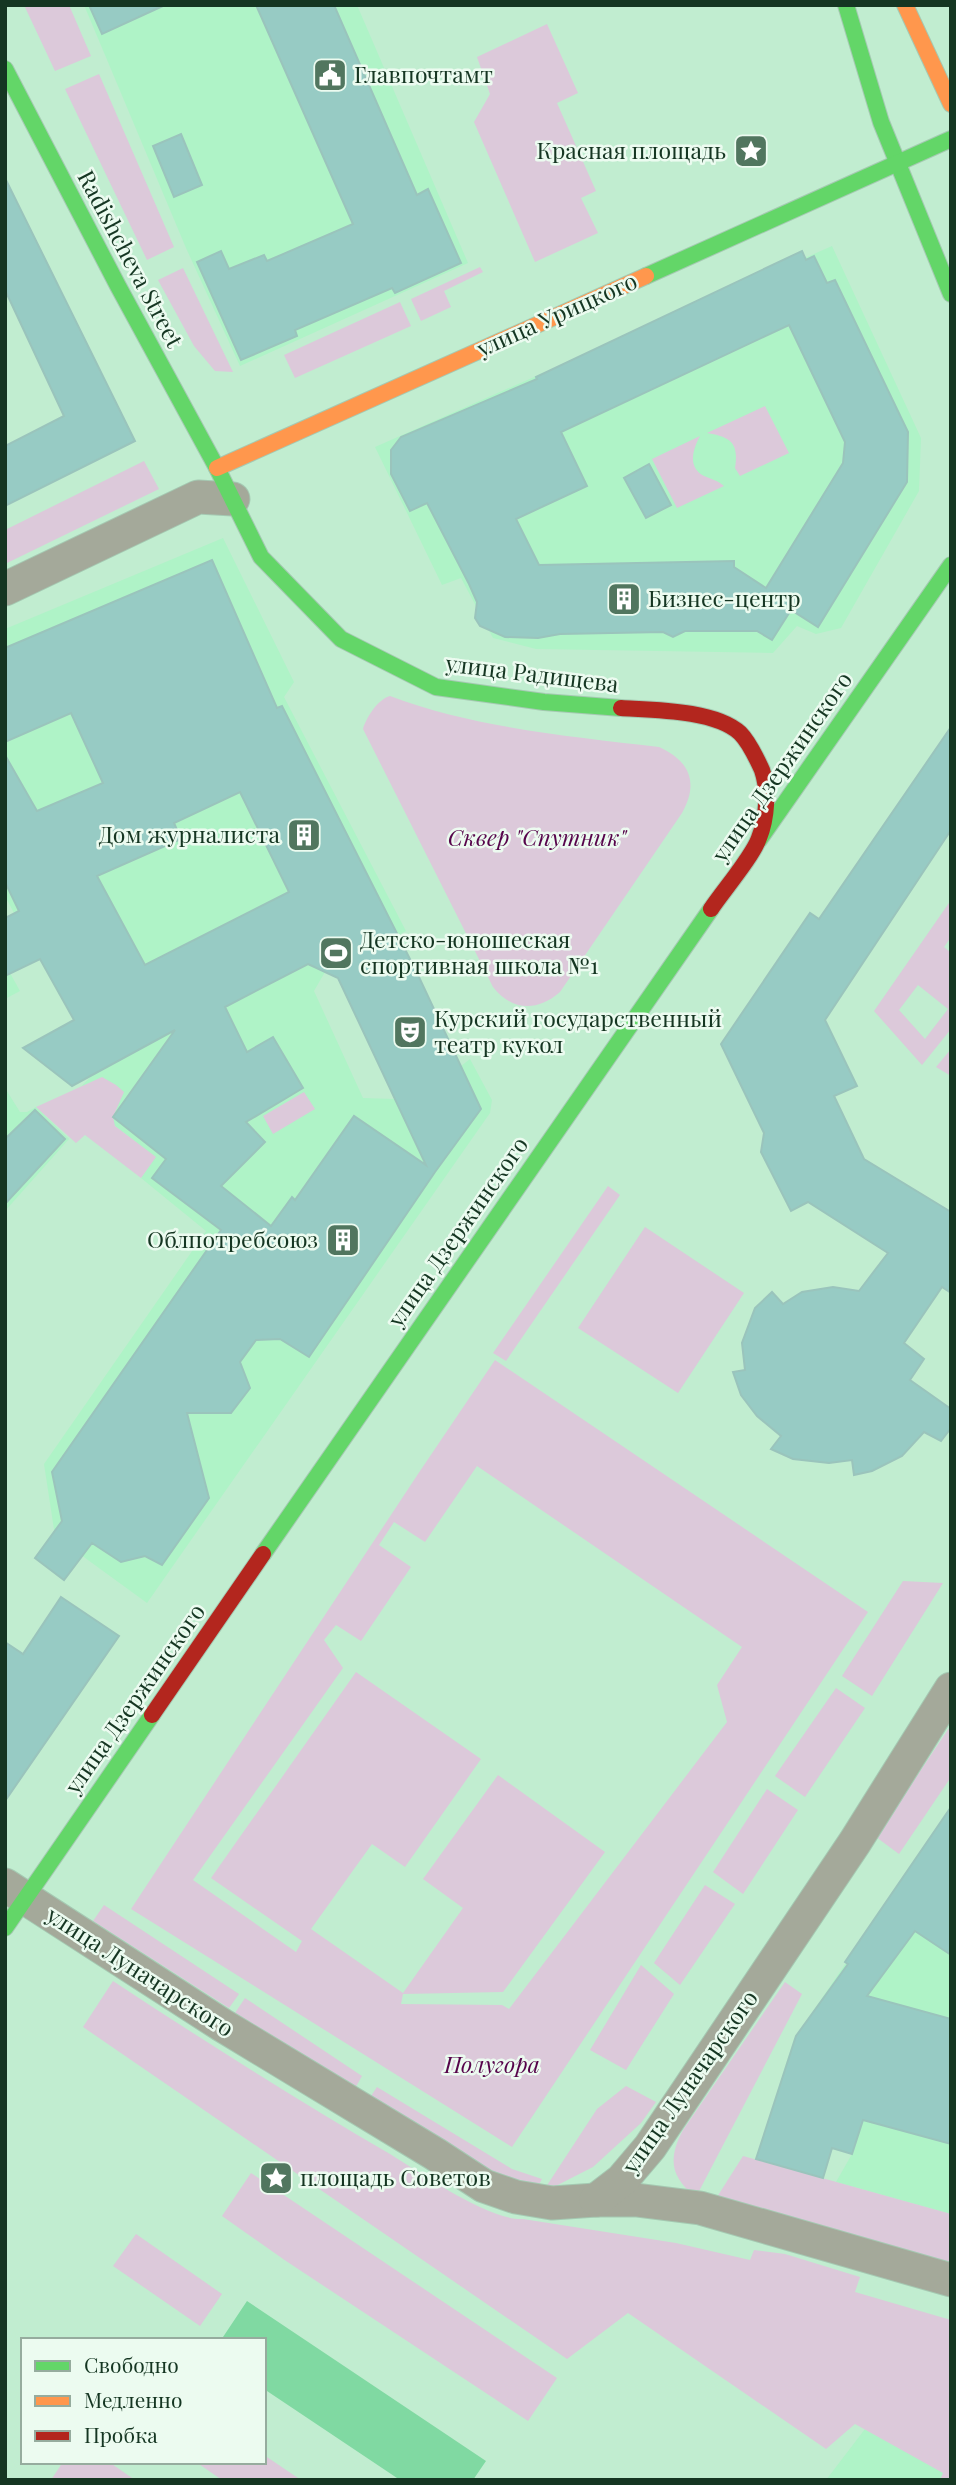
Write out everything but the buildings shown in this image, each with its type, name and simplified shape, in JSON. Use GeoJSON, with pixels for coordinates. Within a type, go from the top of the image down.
{"type":"FeatureCollection","features":[{"type":"Feature","properties":{"kind":"main road"},"geometry":{"type":"LineString","coordinates":[[846,5],[881,122],[951,294]]}},
{"type":"Feature","properties":{"kind":"main road"},"geometry":{"type":"LineString","coordinates":[[905,5],[951,104]]}},
{"type":"Feature","properties":{"kind":"main road","name":"Radishcheva Street"},"geometry":{"type":"LineString","coordinates":[[5,69],[190,422],[217,468]]}},
{"type":"Feature","properties":{"kind":"main road","name":"улица Урицкого"},"geometry":{"type":"LineString","coordinates":[[217,468],[951,139]]}},
{"type":"Feature","properties":{"kind":"main road","name":"улица Радищева"},"geometry":{"type":"LineString","coordinates":[[217,468],[261,557],[341,639],[436,687],[544,702],[690,713],[718,721],[740,733],[758,761],[765,779],[766,811],[759,840]]}},
{"type":"Feature","properties":{"kind":"main road","name":"улица Дзержинского"},"geometry":{"type":"LineString","coordinates":[[5,1928],[15,1891],[565,1116],[951,565]]}},
{"type":"Feature","properties":{"kind":"street"},"geometry":{"type":"LineString","coordinates":[[5,589],[198,497],[233,499]]}},
{"type":"Feature","properties":{"kind":"street","name":"улица Луначарского"},"geometry":{"type":"LineString","coordinates":[[15,1891],[222,2025],[484,2186],[516,2197],[543,2202],[596,2200],[622,2180],[650,2147],[855,1842],[951,1689]]}},
{"type":"Feature","properties":{"kind":"street"},"geometry":{"type":"LineString","coordinates":[[596,2200],[636,2200],[700,2208],[951,2280]]}},
{"type":"Feature","properties":{"kind":"shaded area","name":"Главпочтамт"},"geometry":{"type":"Polygon","coordinates":[[[84,5],[357,5],[468,263],[240,366],[186,248],[84,5]]]}},
{"type":"Feature","properties":{"kind":"shaded area"},"geometry":{"type":"Polygon","coordinates":[[[832,246],[921,438],[919,491],[841,628],[816,634],[797,626],[773,653],[536,649],[493,638],[461,578],[442,585],[375,447],[832,246]]]}},
{"type":"Feature","properties":{"kind":"shaded area"},"geometry":{"type":"Polygon","coordinates":[[[223,538],[294,682],[284,697],[406,931],[325,972],[314,991],[363,1098],[395,1099],[470,1059],[492,1100],[490,1113],[147,1603],[55,1536],[44,1464],[206,1231],[141,1178],[155,1157],[115,1126],[78,1090],[93,1074],[131,1006],[67,885],[14,913],[5,896],[5,629],[223,538]]]}},
{"type":"Feature","properties":{"kind":"shaded area"},"geometry":{"type":"Polygon","coordinates":[[[5,964],[20,991],[5,999],[5,964]]]}},
{"type":"Feature","properties":{"kind":"shaded area"},"geometry":{"type":"Polygon","coordinates":[[[5,1088],[20,1112],[36,1107],[69,1139],[5,1211],[5,1088]]]}},
{"type":"Feature","properties":{"kind":"shaded area"},"geometry":{"type":"Polygon","coordinates":[[[951,1808],[951,2214],[836,2182],[852,2154],[775,2132],[784,2101],[775,2099],[794,2039],[803,2042],[812,2013],[951,1808]]]}},
{"type":"Feature","properties":{"kind":"shaded area"},"geometry":{"type":"Polygon","coordinates":[[[247,2301],[486,2461],[473,2480],[400,2480],[266,2390],[266,2338],[222,2338],[247,2301]]]}},
{"type":"Feature","properties":{"kind":"shaded area"},"geometry":{"type":"Polygon","coordinates":[[[865,2429],[944,2473],[940,2480],[826,2480],[865,2429]]]}},
{"type":"Feature","properties":{"kind":"green space"},"geometry":{"type":"Polygon","coordinates":[[[24,5],[69,5],[91,56],[55,71],[24,5]]]}},
{"type":"Feature","properties":{"kind":"green space"},"geometry":{"type":"Polygon","coordinates":[[[547,24],[578,93],[557,103],[596,191],[581,198],[598,233],[535,262],[474,122],[490,94],[477,57],[547,24]]]}},
{"type":"Feature","properties":{"kind":"green space"},"geometry":{"type":"Polygon","coordinates":[[[99,74],[174,247],[147,260],[65,89],[99,74]]]}},
{"type":"Feature","properties":{"kind":"green space"},"geometry":{"type":"Polygon","coordinates":[[[480,267],[483,272],[444,291],[451,307],[421,321],[411,299],[480,267]]]}},
{"type":"Feature","properties":{"kind":"green space"},"geometry":{"type":"Polygon","coordinates":[[[183,268],[233,372],[215,371],[194,346],[158,280],[183,268]]]}},
{"type":"Feature","properties":{"kind":"green space"},"geometry":{"type":"Polygon","coordinates":[[[400,302],[411,326],[295,378],[284,355],[400,302]]]}},
{"type":"Feature","properties":{"kind":"green space"},"geometry":{"type":"Polygon","coordinates":[[[765,406],[789,453],[740,476],[735,468],[736,453],[732,443],[707,433],[765,406]]]}},
{"type":"Feature","properties":{"kind":"green space"},"geometry":{"type":"Polygon","coordinates":[[[700,436],[693,457],[695,468],[724,486],[677,508],[652,459],[700,436]]]}},
{"type":"Feature","properties":{"kind":"green space"},"geometry":{"type":"Polygon","coordinates":[[[144,461],[159,489],[5,564],[5,530],[144,461]]]}},
{"type":"Feature","properties":{"kind":"green space","name":"Сквер \"Спутник\""},"geometry":{"type":"Polygon","coordinates":[[[390,696],[455,716],[489,723],[659,747],[684,766],[690,792],[682,813],[560,992],[551,999],[534,1006],[525,1006],[508,1001],[493,987],[363,729],[373,710],[390,696]]]}},
{"type":"Feature","properties":{"kind":"green space"},"geometry":{"type":"Polygon","coordinates":[[[951,900],[951,937],[944,947],[951,953],[951,1029],[922,1065],[874,1011],[951,900]],[[918,985],[899,1010],[925,1039],[948,1009],[918,985]]]}},
{"type":"Feature","properties":{"kind":"green space"},"geometry":{"type":"Polygon","coordinates":[[[951,1049],[951,1076],[936,1067],[951,1049]]]}},
{"type":"Feature","properties":{"kind":"green space"},"geometry":{"type":"Polygon","coordinates":[[[102,1077],[124,1092],[113,1117],[115,1126],[156,1157],[141,1178],[85,1135],[76,1143],[36,1107],[102,1077]]]}},
{"type":"Feature","properties":{"kind":"green space"},"geometry":{"type":"Polygon","coordinates":[[[304,1092],[315,1109],[273,1134],[263,1116],[304,1092]]]}},
{"type":"Feature","properties":{"kind":"green space"},"geometry":{"type":"Polygon","coordinates":[[[608,1186],[620,1195],[506,1361],[493,1353],[608,1186]]]}},
{"type":"Feature","properties":{"kind":"green space"},"geometry":{"type":"Polygon","coordinates":[[[645,1227],[744,1293],[678,1393],[578,1328],[645,1227]]]}},
{"type":"Feature","properties":{"kind":"green space","name":"Полугора"},"geometry":{"type":"Polygon","coordinates":[[[495,1360],[868,1612],[512,2147],[131,1909],[495,1360]],[[477,1466],[425,1542],[394,1522],[379,1545],[411,1567],[361,1641],[336,1625],[324,1640],[343,1668],[193,1880],[296,1952],[302,1941],[211,1878],[356,1672],[481,1759],[405,1867],[372,1844],[311,1929],[403,1993],[463,1908],[423,1879],[498,1775],[605,1852],[503,1992],[403,1994],[401,2004],[502,2005],[509,2009],[727,1722],[717,1685],[742,1647],[477,1466]]]}},
{"type":"Feature","properties":{"kind":"green space"},"geometry":{"type":"Polygon","coordinates":[[[903,1581],[943,1583],[872,1696],[842,1676],[903,1581]]]}},
{"type":"Feature","properties":{"kind":"green space"},"geometry":{"type":"Polygon","coordinates":[[[836,1688],[865,1708],[805,1797],[775,1776],[836,1688]]]}},
{"type":"Feature","properties":{"kind":"green space"},"geometry":{"type":"Polygon","coordinates":[[[951,1725],[951,1777],[899,1854],[876,1837],[951,1725]]]}},
{"type":"Feature","properties":{"kind":"green space"},"geometry":{"type":"Polygon","coordinates":[[[767,1789],[798,1810],[743,1894],[713,1872],[767,1789]]]}},
{"type":"Feature","properties":{"kind":"green space"},"geometry":{"type":"Polygon","coordinates":[[[705,1885],[735,1904],[680,1985],[654,1963],[705,1885]]]}},
{"type":"Feature","properties":{"kind":"green space"},"geometry":{"type":"Polygon","coordinates":[[[104,1905],[239,1994],[229,2008],[93,1921],[104,1905]]]}},
{"type":"Feature","properties":{"kind":"green space"},"geometry":{"type":"Polygon","coordinates":[[[641,1965],[674,1994],[626,2070],[590,2050],[641,1965]]]}},
{"type":"Feature","properties":{"kind":"green space"},"geometry":{"type":"Polygon","coordinates":[[[113,1981],[320,2112],[455,2194],[492,2212],[509,2218],[676,2243],[750,2260],[754,2250],[785,2254],[860,2277],[855,2292],[951,2320],[951,2480],[940,2480],[943,2473],[855,2424],[826,2449],[628,2313],[567,2359],[83,2027],[113,1981]]]}},
{"type":"Feature","properties":{"kind":"green space"},"geometry":{"type":"Polygon","coordinates":[[[785,1982],[802,1994],[696,2197],[681,2182],[674,2166],[678,2140],[785,1982]]]}},
{"type":"Feature","properties":{"kind":"green space"},"geometry":{"type":"Polygon","coordinates":[[[245,1998],[362,2076],[353,2092],[235,2013],[245,1998]]]}},
{"type":"Feature","properties":{"kind":"green space"},"geometry":{"type":"Polygon","coordinates":[[[626,2086],[656,2102],[641,2123],[593,2167],[542,2193],[597,2109],[626,2086]]]}},
{"type":"Feature","properties":{"kind":"green space"},"geometry":{"type":"Polygon","coordinates":[[[377,2087],[512,2169],[542,2179],[534,2194],[516,2190],[367,2102],[377,2087]]]}},
{"type":"Feature","properties":{"kind":"green space"},"geometry":{"type":"Polygon","coordinates":[[[743,2156],[951,2214],[951,2267],[717,2197],[743,2156]]]}},
{"type":"Feature","properties":{"kind":"green space"},"geometry":{"type":"Polygon","coordinates":[[[251,2173],[557,2378],[528,2421],[222,2216],[251,2173]]]}},
{"type":"Feature","properties":{"kind":"green space"},"geometry":{"type":"Polygon","coordinates":[[[136,2234],[222,2294],[200,2326],[113,2266],[136,2234]]]}},
{"type":"Feature","properties":{"kind":"green space"},"geometry":{"type":"Polygon","coordinates":[[[266,2456],[301,2480],[222,2480],[199,2464],[266,2464],[266,2456]]]}},
{"type":"Feature","properties":{"kind":"green space"},"geometry":{"type":"Polygon","coordinates":[[[62,2464],[112,2464],[135,2480],[51,2480],[62,2464]]]}},
{"type":"Feature","properties":{"kind":"traffic: fast"},"geometry":{"type":"LineString","coordinates":[[846,5],[881,122],[951,294]]}},
{"type":"Feature","properties":{"kind":"traffic: fast"},"geometry":{"type":"LineString","coordinates":[[5,69],[217,468],[261,557],[341,639],[436,687],[544,702],[621,708]]}},
{"type":"Feature","properties":{"kind":"traffic: fast"},"geometry":{"type":"LineString","coordinates":[[646,276],[951,139]]}},
{"type":"Feature","properties":{"kind":"traffic: fast"},"geometry":{"type":"LineString","coordinates":[[759,840],[951,565]]}},
{"type":"Feature","properties":{"kind":"traffic: fast"},"geometry":{"type":"LineString","coordinates":[[263,1554],[711,909]]}},
{"type":"Feature","properties":{"kind":"traffic: fast"},"geometry":{"type":"LineString","coordinates":[[5,1928],[152,1715]]}},
{"type":"Feature","properties":{"kind":"traffic: slow"},"geometry":{"type":"LineString","coordinates":[[905,5],[951,104]]}},
{"type":"Feature","properties":{"kind":"traffic: slow"},"geometry":{"type":"LineString","coordinates":[[217,468],[646,276]]}},
{"type":"Feature","properties":{"kind":"traffic: jam"},"geometry":{"type":"LineString","coordinates":[[621,708],[684,713],[729,725],[747,741],[762,770],[766,786],[766,804],[759,838],[744,864],[711,909]]}},
{"type":"Feature","properties":{"kind":"traffic: jam"},"geometry":{"type":"LineString","coordinates":[[152,1715],[263,1554]]}},
{"type":"Feature","properties":{"kind":"place","name":"Главпочтамт"},"geometry":{"type":"Point","coordinates":[330,75]}},
{"type":"Feature","properties":{"kind":"place","name":"Красная площадь"},"geometry":{"type":"Point","coordinates":[751,151]}},
{"type":"Feature","properties":{"kind":"place","name":"Бизнес-центр"},"geometry":{"type":"Point","coordinates":[624,599]}},
{"type":"Feature","properties":{"kind":"place","name":"Дом журналиста"},"geometry":{"type":"Point","coordinates":[304,835]}},
{"type":"Feature","properties":{"kind":"place","name":"Детско-юношеская спортивная школа №1"},"geometry":{"type":"Point","coordinates":[336,953]}},
{"type":"Feature","properties":{"kind":"place","name":"Курский государственный театр кукол"},"geometry":{"type":"Point","coordinates":[410,1032]}},
{"type":"Feature","properties":{"kind":"place","name":"Облпотребсоюз"},"geometry":{"type":"Point","coordinates":[343,1240]}},
{"type":"Feature","properties":{"kind":"place","name":"площадь Советов"},"geometry":{"type":"Point","coordinates":[276,2178]}}]}
